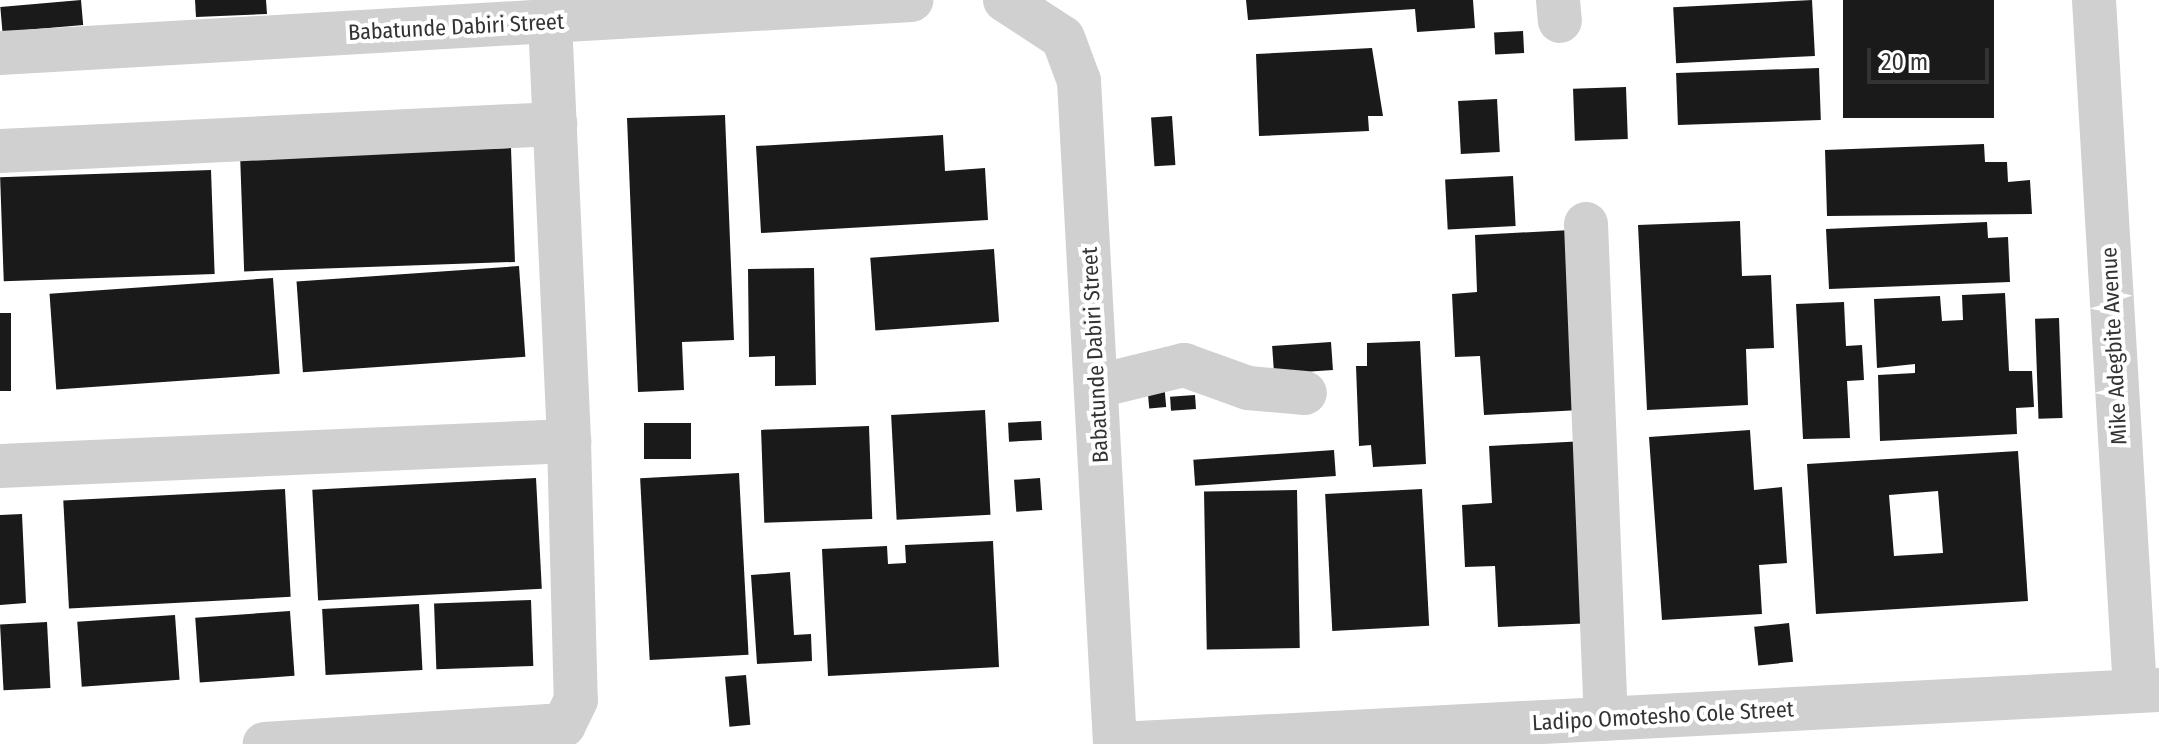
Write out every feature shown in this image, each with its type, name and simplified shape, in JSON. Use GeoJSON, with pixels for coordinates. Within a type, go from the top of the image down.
{"type":"FeatureCollection","features":[{"type":"Feature","properties":{"kind":"street","name":"Babatunde Dabiri Street"},"geometry":{"type":"LineString","coordinates":[[0,53],[911,0]]}},
{"type":"Feature","properties":{"kind":"street","name":"Babatunde Dabiri Street"},"geometry":{"type":"LineString","coordinates":[[1005,0],[1063,38],[1079,81],[1117,744]]}},
{"type":"Feature","properties":{"kind":"street","name":"Mike Adegbite Avenue"},"geometry":{"type":"LineString","coordinates":[[2094,0],[2147,691]]}},
{"type":"Feature","properties":{"kind":"street"},"geometry":{"type":"LineString","coordinates":[[265,744],[564,725],[576,700],[569,441],[550,21]]}},
{"type":"Feature","properties":{"kind":"street"},"geometry":{"type":"LineString","coordinates":[[0,151],[555,124]]}},
{"type":"Feature","properties":{"kind":"street"},"geometry":{"type":"LineString","coordinates":[[1586,224],[1606,719]]}},
{"type":"Feature","properties":{"kind":"street"},"geometry":{"type":"LineString","coordinates":[[1098,386],[1184,365],[1248,388],[1305,393]]}},
{"type":"Feature","properties":{"kind":"street"},"geometry":{"type":"LineString","coordinates":[[0,466],[569,441]]}},
{"type":"Feature","properties":{"kind":"street","name":"Ladipo Omotesho Cole Street"},"geometry":{"type":"LineString","coordinates":[[1117,744],[2147,691]]}},
{"type":"Feature","properties":{"kind":"building"},"geometry":{"type":"Polygon","coordinates":[[[81,0],[83,25],[2,32],[0,7],[81,0]]]}},
{"type":"Feature","properties":{"kind":"building"},"geometry":{"type":"Polygon","coordinates":[[[195,0],[266,0],[267,14],[196,17],[195,0]]]}},
{"type":"Feature","properties":{"kind":"building"},"geometry":{"type":"Polygon","coordinates":[[[1246,0],[1473,0],[1475,28],[1417,32],[1415,9],[1248,20],[1246,0]]]}},
{"type":"Feature","properties":{"kind":"building"},"geometry":{"type":"Polygon","coordinates":[[[1812,0],[1815,56],[1676,63],[1673,7],[1812,0]]]}},
{"type":"Feature","properties":{"kind":"building"},"geometry":{"type":"Polygon","coordinates":[[[1843,0],[1994,0],[1994,118],[1843,118],[1843,0]]]}},
{"type":"Feature","properties":{"kind":"building"},"geometry":{"type":"Polygon","coordinates":[[[1523,31],[1524,53],[1495,54],[1494,33],[1523,31]]]}},
{"type":"Feature","properties":{"kind":"building"},"geometry":{"type":"Polygon","coordinates":[[[1372,48],[1383,116],[1368,116],[1369,131],[1259,136],[1256,54],[1372,48]]]}},
{"type":"Feature","properties":{"kind":"building"},"geometry":{"type":"Polygon","coordinates":[[[1819,68],[1821,120],[1678,125],[1676,73],[1819,68]]]}},
{"type":"Feature","properties":{"kind":"building"},"geometry":{"type":"Polygon","coordinates":[[[1626,87],[1628,139],[1575,141],[1573,89],[1626,87]]]}},
{"type":"Feature","properties":{"kind":"building"},"geometry":{"type":"Polygon","coordinates":[[[1497,99],[1500,152],[1461,154],[1458,101],[1497,99]]]}},
{"type":"Feature","properties":{"kind":"building"},"geometry":{"type":"Polygon","coordinates":[[[725,115],[734,340],[682,342],[684,390],[638,392],[627,118],[725,115]]]}},
{"type":"Feature","properties":{"kind":"building"},"geometry":{"type":"Polygon","coordinates":[[[1172,116],[1175,165],[1154,166],[1151,117],[1172,116]]]}},
{"type":"Feature","properties":{"kind":"building"},"geometry":{"type":"Polygon","coordinates":[[[943,135],[945,171],[985,168],[988,220],[761,233],[756,146],[943,135]]]}},
{"type":"Feature","properties":{"kind":"building"},"geometry":{"type":"Polygon","coordinates":[[[1984,144],[1985,162],[2007,162],[2008,182],[2030,180],[2032,214],[1827,216],[1825,150],[1984,144]]]}},
{"type":"Feature","properties":{"kind":"building"},"geometry":{"type":"Polygon","coordinates":[[[511,148],[515,262],[244,271],[240,157],[511,148]]]}},
{"type":"Feature","properties":{"kind":"building"},"geometry":{"type":"Polygon","coordinates":[[[211,170],[215,274],[4,281],[0,177],[211,170]]]}},
{"type":"Feature","properties":{"kind":"building"},"geometry":{"type":"Polygon","coordinates":[[[1513,176],[1516,226],[1448,229],[1445,180],[1513,176]]]}},
{"type":"Feature","properties":{"kind":"building"},"geometry":{"type":"Polygon","coordinates":[[[1740,221],[1742,276],[1771,275],[1774,348],[1746,349],[1748,405],[1647,410],[1638,225],[1740,221]]]}},
{"type":"Feature","properties":{"kind":"building"},"geometry":{"type":"Polygon","coordinates":[[[1987,222],[1988,238],[2008,237],[2010,282],[1829,289],[1826,229],[1987,222]]]}},
{"type":"Feature","properties":{"kind":"building"},"geometry":{"type":"Polygon","coordinates":[[[1571,230],[1580,410],[1484,415],[1480,356],[1455,357],[1452,294],[1477,292],[1475,235],[1571,230]]]}},
{"type":"Feature","properties":{"kind":"building"},"geometry":{"type":"Polygon","coordinates":[[[994,249],[999,322],[875,330],[870,258],[994,249]]]}},
{"type":"Feature","properties":{"kind":"building"},"geometry":{"type":"Polygon","coordinates":[[[519,266],[525,357],[303,372],[297,282],[519,266]]]}},
{"type":"Feature","properties":{"kind":"building"},"geometry":{"type":"Polygon","coordinates":[[[814,268],[816,385],[775,386],[775,356],[749,357],[748,269],[814,268]]]}},
{"type":"Feature","properties":{"kind":"building"},"geometry":{"type":"Polygon","coordinates":[[[273,278],[280,374],[56,389],[50,294],[273,278]]]}},
{"type":"Feature","properties":{"kind":"building"},"geometry":{"type":"Polygon","coordinates":[[[2005,293],[2009,371],[2032,371],[2034,407],[2016,408],[2017,434],[1880,441],[1878,375],[1915,373],[1915,364],[1877,368],[1874,299],[1940,296],[1942,321],[1963,320],[1962,295],[2005,293]]]}},
{"type":"Feature","properties":{"kind":"building"},"geometry":{"type":"Polygon","coordinates":[[[1844,302],[1846,346],[1862,345],[1864,380],[1847,381],[1850,438],[1803,439],[1796,304],[1844,302]]]}},
{"type":"Feature","properties":{"kind":"building"},"geometry":{"type":"Polygon","coordinates":[[[0,313],[11,313],[11,391],[0,391],[0,313]]]}},
{"type":"Feature","properties":{"kind":"building"},"geometry":{"type":"Polygon","coordinates":[[[2059,318],[2062,418],[2039,419],[2035,319],[2059,318]]]}},
{"type":"Feature","properties":{"kind":"building"},"geometry":{"type":"Polygon","coordinates":[[[1420,341],[1426,464],[1373,467],[1371,445],[1359,446],[1356,366],[1367,366],[1367,343],[1420,341]]]}},
{"type":"Feature","properties":{"kind":"building"},"geometry":{"type":"Polygon","coordinates":[[[1331,342],[1333,370],[1274,374],[1272,346],[1331,342]]]}},
{"type":"Feature","properties":{"kind":"building"},"geometry":{"type":"Polygon","coordinates":[[[1164,382],[1166,407],[1149,408],[1147,383],[1164,382]]]}},
{"type":"Feature","properties":{"kind":"building"},"geometry":{"type":"Polygon","coordinates":[[[1195,395],[1196,409],[1171,411],[1170,397],[1195,395]]]}},
{"type":"Feature","properties":{"kind":"building"},"geometry":{"type":"Polygon","coordinates":[[[985,410],[990,515],[897,520],[891,415],[985,410]]]}},
{"type":"Feature","properties":{"kind":"building"},"geometry":{"type":"Polygon","coordinates":[[[1041,421],[1042,440],[1009,442],[1008,423],[1041,421]]]}},
{"type":"Feature","properties":{"kind":"building"},"geometry":{"type":"Polygon","coordinates":[[[644,423],[691,423],[691,459],[644,459],[644,423]]]}},
{"type":"Feature","properties":{"kind":"building"},"geometry":{"type":"Polygon","coordinates":[[[869,426],[872,519],[764,523],[761,430],[869,426]]]}},
{"type":"Feature","properties":{"kind":"building"},"geometry":{"type":"Polygon","coordinates":[[[1750,430],[1754,490],[1782,487],[1787,563],[1759,565],[1762,614],[1662,620],[1649,437],[1750,430]]]}},
{"type":"Feature","properties":{"kind":"building"},"geometry":{"type":"Polygon","coordinates":[[[1585,441],[1595,623],[1498,627],[1495,566],[1465,567],[1462,505],[1492,503],[1489,446],[1585,441]]]}},
{"type":"Feature","properties":{"kind":"building"},"geometry":{"type":"Polygon","coordinates":[[[1334,450],[1336,476],[1195,486],[1193,460],[1334,450]]]}},
{"type":"Feature","properties":{"kind":"building"},"geometry":{"type":"Polygon","coordinates":[[[2018,451],[2028,601],[1816,614],[1807,464],[2018,451]],[[1938,491],[1889,495],[1894,556],[1943,553],[1938,491]]]}},
{"type":"Feature","properties":{"kind":"building"},"geometry":{"type":"Polygon","coordinates":[[[739,473],[749,655],[650,660],[640,478],[739,473]]]}},
{"type":"Feature","properties":{"kind":"building"},"geometry":{"type":"Polygon","coordinates":[[[536,478],[542,589],[318,601],[312,490],[536,478]]]}},
{"type":"Feature","properties":{"kind":"building"},"geometry":{"type":"Polygon","coordinates":[[[1040,478],[1042,510],[1016,512],[1014,480],[1040,478]]]}},
{"type":"Feature","properties":{"kind":"building"},"geometry":{"type":"Polygon","coordinates":[[[285,489],[291,597],[69,608],[63,501],[285,489]]]}},
{"type":"Feature","properties":{"kind":"building"},"geometry":{"type":"Polygon","coordinates":[[[1422,489],[1429,626],[1332,631],[1325,494],[1422,489]]]}},
{"type":"Feature","properties":{"kind":"building"},"geometry":{"type":"Polygon","coordinates":[[[1297,490],[1300,648],[1207,650],[1204,492],[1297,490]]]}},
{"type":"Feature","properties":{"kind":"building"},"geometry":{"type":"Polygon","coordinates":[[[22,514],[26,603],[0,605],[0,515],[22,514]]]}},
{"type":"Feature","properties":{"kind":"building"},"geometry":{"type":"Polygon","coordinates":[[[993,541],[999,667],[828,676],[822,549],[887,546],[888,564],[906,563],[905,545],[993,541]]]}},
{"type":"Feature","properties":{"kind":"building"},"geometry":{"type":"Polygon","coordinates":[[[790,572],[794,635],[811,634],[812,661],[757,664],[751,575],[790,572]]]}},
{"type":"Feature","properties":{"kind":"building"},"geometry":{"type":"Polygon","coordinates":[[[531,600],[533,666],[436,669],[434,603],[531,600]]]}},
{"type":"Feature","properties":{"kind":"building"},"geometry":{"type":"Polygon","coordinates":[[[419,604],[422,670],[326,675],[322,609],[419,604]]]}},
{"type":"Feature","properties":{"kind":"building"},"geometry":{"type":"Polygon","coordinates":[[[290,611],[295,676],[200,682],[195,618],[290,611]]]}},
{"type":"Feature","properties":{"kind":"building"},"geometry":{"type":"Polygon","coordinates":[[[175,615],[180,680],[82,687],[77,622],[175,615]]]}},
{"type":"Feature","properties":{"kind":"building"},"geometry":{"type":"Polygon","coordinates":[[[47,622],[50,688],[4,690],[0,624],[47,622]]]}},
{"type":"Feature","properties":{"kind":"building"},"geometry":{"type":"Polygon","coordinates":[[[1789,623],[1793,662],[1758,665],[1754,627],[1789,623]]]}},
{"type":"Feature","properties":{"kind":"building"},"geometry":{"type":"Polygon","coordinates":[[[746,675],[750,725],[729,727],[725,677],[746,675]]]}}]}
